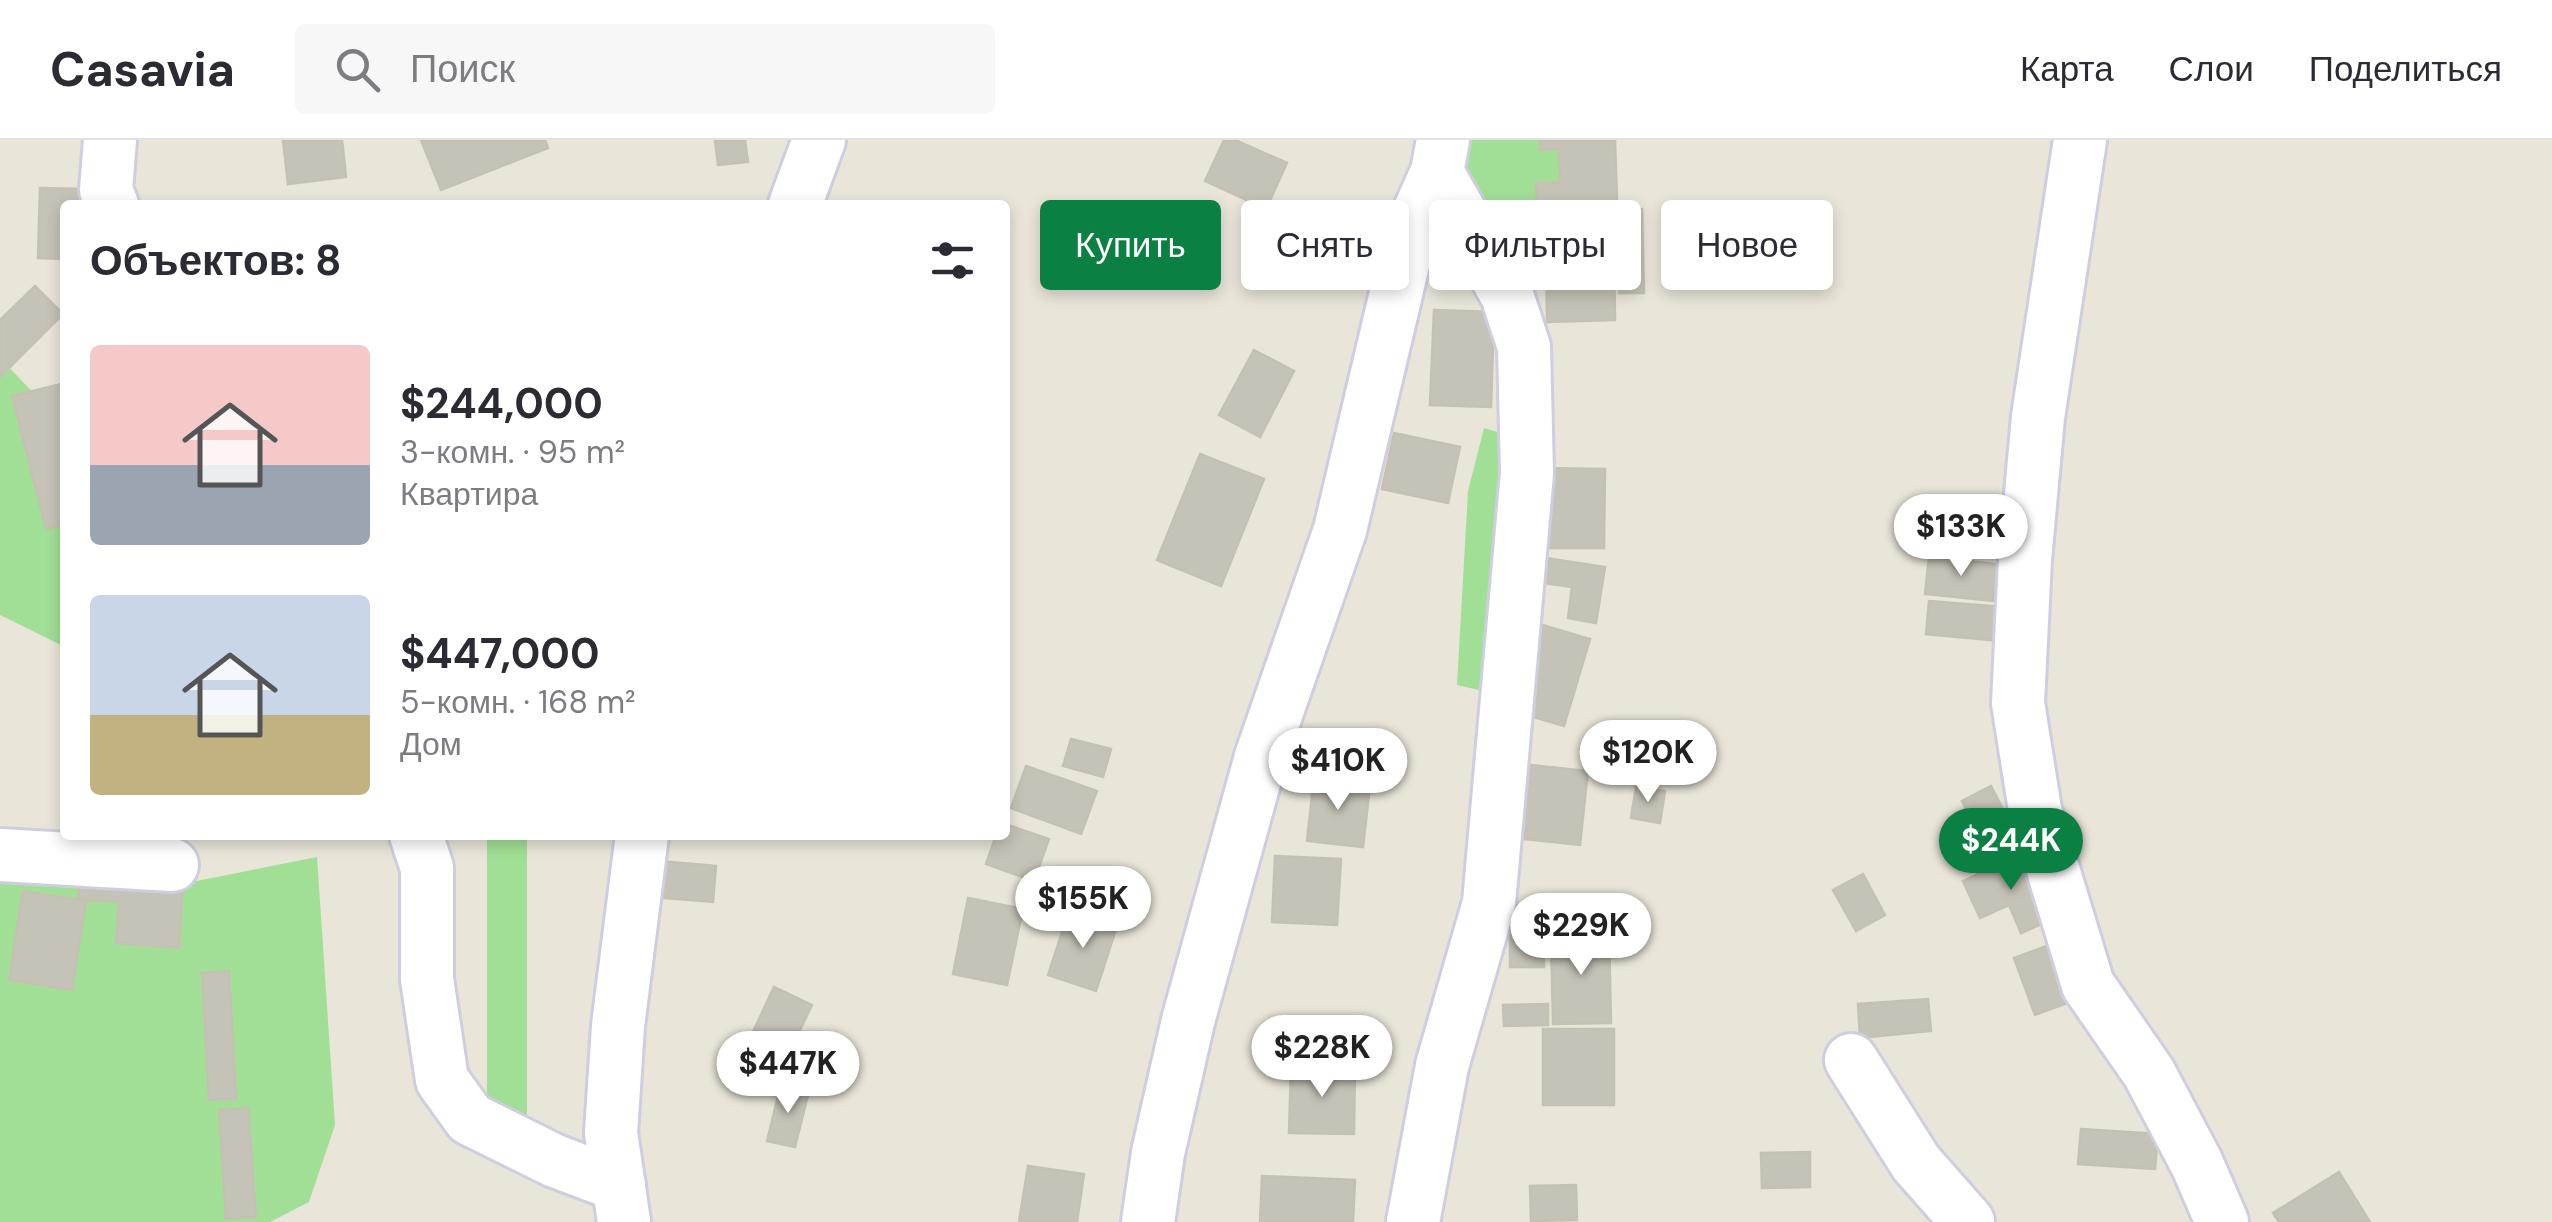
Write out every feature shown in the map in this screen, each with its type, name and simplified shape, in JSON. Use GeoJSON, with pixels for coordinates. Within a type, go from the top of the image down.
{"type":"FeatureCollection","features":[{"type":"Feature","properties":{"kind":"street"},"geometry":{"type":"LineString","coordinates":[[110,140],[106,190],[110,200]]}},
{"type":"Feature","properties":{"kind":"street"},"geometry":{"type":"LineString","coordinates":[[798,200],[819,140]]}},
{"type":"Feature","properties":{"kind":"street"},"geometry":{"type":"LineString","coordinates":[[2080,140],[2038,417],[2018,703],[2035,810],[2088,985],[2149,1074],[2198,1164],[2222,1222]]}},
{"type":"Feature","properties":{"kind":"street"},"geometry":{"type":"LineString","coordinates":[[1148,1222],[1158,1153],[1188,1021],[1255,776],[1340,530],[1411,230],[1440,156]]}},
{"type":"Feature","properties":{"kind":"street"},"geometry":{"type":"LineString","coordinates":[[1414,1222],[1442,1066],[1489,903],[1527,473],[1524,348],[1508,295],[1440,156]]}},
{"type":"Feature","properties":{"kind":"street"},"geometry":{"type":"LineString","coordinates":[[418,840],[427,868],[427,978],[442,1080],[470,1119],[555,1161],[622,1204]]}},
{"type":"Feature","properties":{"kind":"street"},"geometry":{"type":"LineString","coordinates":[[622,1204],[612,1133],[617,1044],[641,840]]}},
{"type":"Feature","properties":{"kind":"street"},"geometry":{"type":"LineString","coordinates":[[0,855],[172,865]]}},
{"type":"Feature","properties":{"kind":"street"},"geometry":{"type":"LineString","coordinates":[[1852,1060],[1916,1163],[1968,1222]]}},
{"type":"Feature","properties":{"kind":"green space"},"geometry":{"type":"Polygon","coordinates":[[[1462,140],[1580,140],[1585,200],[1468,200],[1462,189],[1462,140]]]}},
{"type":"Feature","properties":{"kind":"green space"},"geometry":{"type":"Polygon","coordinates":[[[0,358],[47,407],[60,400],[60,645],[0,615],[0,358]]]}},
{"type":"Feature","properties":{"kind":"green space"},"geometry":{"type":"Polygon","coordinates":[[[1484,428],[1521,439],[1492,693],[1457,685],[1468,491],[1484,428]]]}},
{"type":"Feature","properties":{"kind":"green space"},"geometry":{"type":"Polygon","coordinates":[[[487,840],[527,840],[527,1115],[487,1115],[487,840]]]}},
{"type":"Feature","properties":{"kind":"green space"},"geometry":{"type":"Polygon","coordinates":[[[317,857],[335,1125],[309,1202],[270,1222],[0,1222],[0,869],[131,894],[317,857]]]}},
{"type":"Feature","properties":{"kind":"building"},"geometry":{"type":"Polygon","coordinates":[[[283,140],[342,140],[346,177],[288,184],[283,140]]]}},
{"type":"Feature","properties":{"kind":"building"},"geometry":{"type":"Polygon","coordinates":[[[421,140],[545,140],[548,148],[441,190],[421,140]]]}},
{"type":"Feature","properties":{"kind":"building"},"geometry":{"type":"Polygon","coordinates":[[[715,140],[745,140],[748,162],[718,165],[715,140]]]}},
{"type":"Feature","properties":{"kind":"building"},"geometry":{"type":"Polygon","coordinates":[[[1224,140],[1235,140],[1287,163],[1270,200],[1246,200],[1205,181],[1224,140]]]}},
{"type":"Feature","properties":{"kind":"building"},"geometry":{"type":"Polygon","coordinates":[[[1540,140],[1615,140],[1617,200],[1537,200],[1536,183],[1560,182],[1559,149],[1540,150],[1540,140]]]}},
{"type":"Feature","properties":{"kind":"building"},"geometry":{"type":"Polygon","coordinates":[[[40,188],[85,189],[85,200],[60,200],[60,259],[38,258],[40,188]]]}},
{"type":"Feature","properties":{"kind":"building"},"geometry":{"type":"Polygon","coordinates":[[[1642,209],[1644,293],[1619,293],[1641,290],[1642,209]]]}},
{"type":"Feature","properties":{"kind":"building"},"geometry":{"type":"Polygon","coordinates":[[[35,286],[60,311],[60,317],[0,377],[0,320],[35,286]]]}},
{"type":"Feature","properties":{"kind":"building"},"geometry":{"type":"Polygon","coordinates":[[[1547,290],[1615,290],[1615,320],[1547,322],[1547,290]]]}},
{"type":"Feature","properties":{"kind":"building"},"geometry":{"type":"Polygon","coordinates":[[[1434,310],[1494,312],[1491,407],[1430,405],[1434,310]]]}},
{"type":"Feature","properties":{"kind":"building"},"geometry":{"type":"Polygon","coordinates":[[[1254,350],[1294,371],[1260,437],[1219,415],[1254,350]]]}},
{"type":"Feature","properties":{"kind":"building"},"geometry":{"type":"Polygon","coordinates":[[[60,384],[60,525],[46,529],[12,396],[60,384]]]}},
{"type":"Feature","properties":{"kind":"building"},"geometry":{"type":"Polygon","coordinates":[[[1394,433],[1460,447],[1448,503],[1382,489],[1394,433]]]}},
{"type":"Feature","properties":{"kind":"building"},"geometry":{"type":"Polygon","coordinates":[[[1200,454],[1264,479],[1221,586],[1157,560],[1200,454]]]}},
{"type":"Feature","properties":{"kind":"building"},"geometry":{"type":"Polygon","coordinates":[[[1540,468],[1605,469],[1604,548],[1539,548],[1540,468]]]}},
{"type":"Feature","properties":{"kind":"building"},"geometry":{"type":"Polygon","coordinates":[[[1539,557],[1605,567],[1596,623],[1568,618],[1572,587],[1536,582],[1539,557]]]}},
{"type":"Feature","properties":{"kind":"building"},"geometry":{"type":"Polygon","coordinates":[[[1929,557],[1997,564],[1993,601],[1925,594],[1929,557]]]}},
{"type":"Feature","properties":{"kind":"building"},"geometry":{"type":"Polygon","coordinates":[[[1929,601],[2002,607],[1999,641],[1926,634],[1929,601]]]}},
{"type":"Feature","properties":{"kind":"building"},"geometry":{"type":"Polygon","coordinates":[[[1539,624],[1590,639],[1564,726],[1513,711],[1539,624]]]}},
{"type":"Feature","properties":{"kind":"building"},"geometry":{"type":"Polygon","coordinates":[[[1071,739],[1111,749],[1103,777],[1063,766],[1071,739]]]}},
{"type":"Feature","properties":{"kind":"building"},"geometry":{"type":"Polygon","coordinates":[[[1522,764],[1588,771],[1580,845],[1514,838],[1522,764]]]}},
{"type":"Feature","properties":{"kind":"building"},"geometry":{"type":"Polygon","coordinates":[[[1026,766],[1097,791],[1081,834],[1011,808],[1026,766]]]}},
{"type":"Feature","properties":{"kind":"building"},"geometry":{"type":"Polygon","coordinates":[[[1314,778],[1370,785],[1363,847],[1307,841],[1314,778]]]}},
{"type":"Feature","properties":{"kind":"building"},"geometry":{"type":"Polygon","coordinates":[[[1991,786],[2019,839],[1990,854],[1962,801],[1991,786]]]}},
{"type":"Feature","properties":{"kind":"building"},"geometry":{"type":"Polygon","coordinates":[[[1636,787],[1665,791],[1660,823],[1631,818],[1636,787]]]}},
{"type":"Feature","properties":{"kind":"building"},"geometry":{"type":"Polygon","coordinates":[[[1010,826],[1049,839],[1034,881],[986,864],[994,840],[1010,840],[1010,826]]]}},
{"type":"Feature","properties":{"kind":"building"},"geometry":{"type":"Polygon","coordinates":[[[2025,852],[2055,918],[2021,933],[2009,905],[1980,918],[1963,881],[2025,852]]]}},
{"type":"Feature","properties":{"kind":"building"},"geometry":{"type":"Polygon","coordinates":[[[1275,856],[1341,859],[1337,925],[1272,922],[1275,856]]]}},
{"type":"Feature","properties":{"kind":"building"},"geometry":{"type":"Polygon","coordinates":[[[658,861],[716,866],[713,902],[654,897],[658,861]]]}},
{"type":"Feature","properties":{"kind":"building"},"geometry":{"type":"Polygon","coordinates":[[[1863,874],[1885,915],[1856,931],[1833,890],[1863,874]]]}},
{"type":"Feature","properties":{"kind":"building"},"geometry":{"type":"Polygon","coordinates":[[[80,877],[183,885],[179,948],[116,943],[119,902],[78,899],[80,877]]]}},
{"type":"Feature","properties":{"kind":"building"},"geometry":{"type":"Polygon","coordinates":[[[23,891],[86,901],[72,990],[9,980],[23,891]]]}},
{"type":"Feature","properties":{"kind":"building"},"geometry":{"type":"Polygon","coordinates":[[[968,898],[1023,909],[1007,985],[953,974],[968,898]]]}},
{"type":"Feature","properties":{"kind":"building"},"geometry":{"type":"Polygon","coordinates":[[[1069,911],[1117,926],[1096,991],[1048,975],[1069,911]]]}},
{"type":"Feature","properties":{"kind":"building"},"geometry":{"type":"Polygon","coordinates":[[[1510,931],[1543,931],[1544,967],[1510,967],[1510,931]]]}},
{"type":"Feature","properties":{"kind":"building"},"geometry":{"type":"Polygon","coordinates":[[[1609,933],[1611,1023],[1553,1024],[1551,934],[1609,933]]]}},
{"type":"Feature","properties":{"kind":"building"},"geometry":{"type":"Polygon","coordinates":[[[2052,944],[2073,1001],[2035,1015],[2014,958],[2052,944]]]}},
{"type":"Feature","properties":{"kind":"building"},"geometry":{"type":"Polygon","coordinates":[[[229,971],[236,1099],[209,1100],[202,973],[229,971]]]}},
{"type":"Feature","properties":{"kind":"building"},"geometry":{"type":"Polygon","coordinates":[[[774,987],[812,1005],[781,1069],[744,1051],[774,987]]]}},
{"type":"Feature","properties":{"kind":"building"},"geometry":{"type":"Polygon","coordinates":[[[1928,999],[1931,1031],[1860,1038],[1858,1004],[1928,999]]]}},
{"type":"Feature","properties":{"kind":"building"},"geometry":{"type":"Polygon","coordinates":[[[1548,1004],[1548,1025],[1504,1026],[1503,1005],[1548,1004]]]}},
{"type":"Feature","properties":{"kind":"building"},"geometry":{"type":"Polygon","coordinates":[[[1543,1029],[1614,1029],[1614,1105],[1543,1105],[1543,1029]]]}},
{"type":"Feature","properties":{"kind":"building"},"geometry":{"type":"Polygon","coordinates":[[[1291,1066],[1355,1068],[1354,1134],[1289,1133],[1291,1066]]]}},
{"type":"Feature","properties":{"kind":"building"},"geometry":{"type":"Polygon","coordinates":[[[781,1084],[809,1091],[795,1147],[767,1141],[781,1084]]]}},
{"type":"Feature","properties":{"kind":"building"},"geometry":{"type":"Polygon","coordinates":[[[248,1108],[256,1217],[226,1219],[219,1110],[248,1108]]]}},
{"type":"Feature","properties":{"kind":"building"},"geometry":{"type":"Polygon","coordinates":[[[2081,1129],[2158,1134],[2155,1169],[2078,1164],[2081,1129]]]}},
{"type":"Feature","properties":{"kind":"building"},"geometry":{"type":"Polygon","coordinates":[[[1810,1152],[1810,1187],[1762,1188],[1761,1153],[1810,1152]]]}},
{"type":"Feature","properties":{"kind":"building"},"geometry":{"type":"Polygon","coordinates":[[[1028,1166],[1084,1174],[1077,1222],[1019,1222],[1028,1166]]]}},
{"type":"Feature","properties":{"kind":"building"},"geometry":{"type":"Polygon","coordinates":[[[2339,1172],[2370,1222],[2279,1222],[2273,1213],[2339,1172]]]}},
{"type":"Feature","properties":{"kind":"building"},"geometry":{"type":"Polygon","coordinates":[[[1262,1176],[1355,1180],[1353,1222],[1260,1222],[1262,1176]]]}},
{"type":"Feature","properties":{"kind":"building"},"geometry":{"type":"Polygon","coordinates":[[[1576,1185],[1577,1220],[1531,1221],[1530,1186],[1576,1185]]]}}]}
